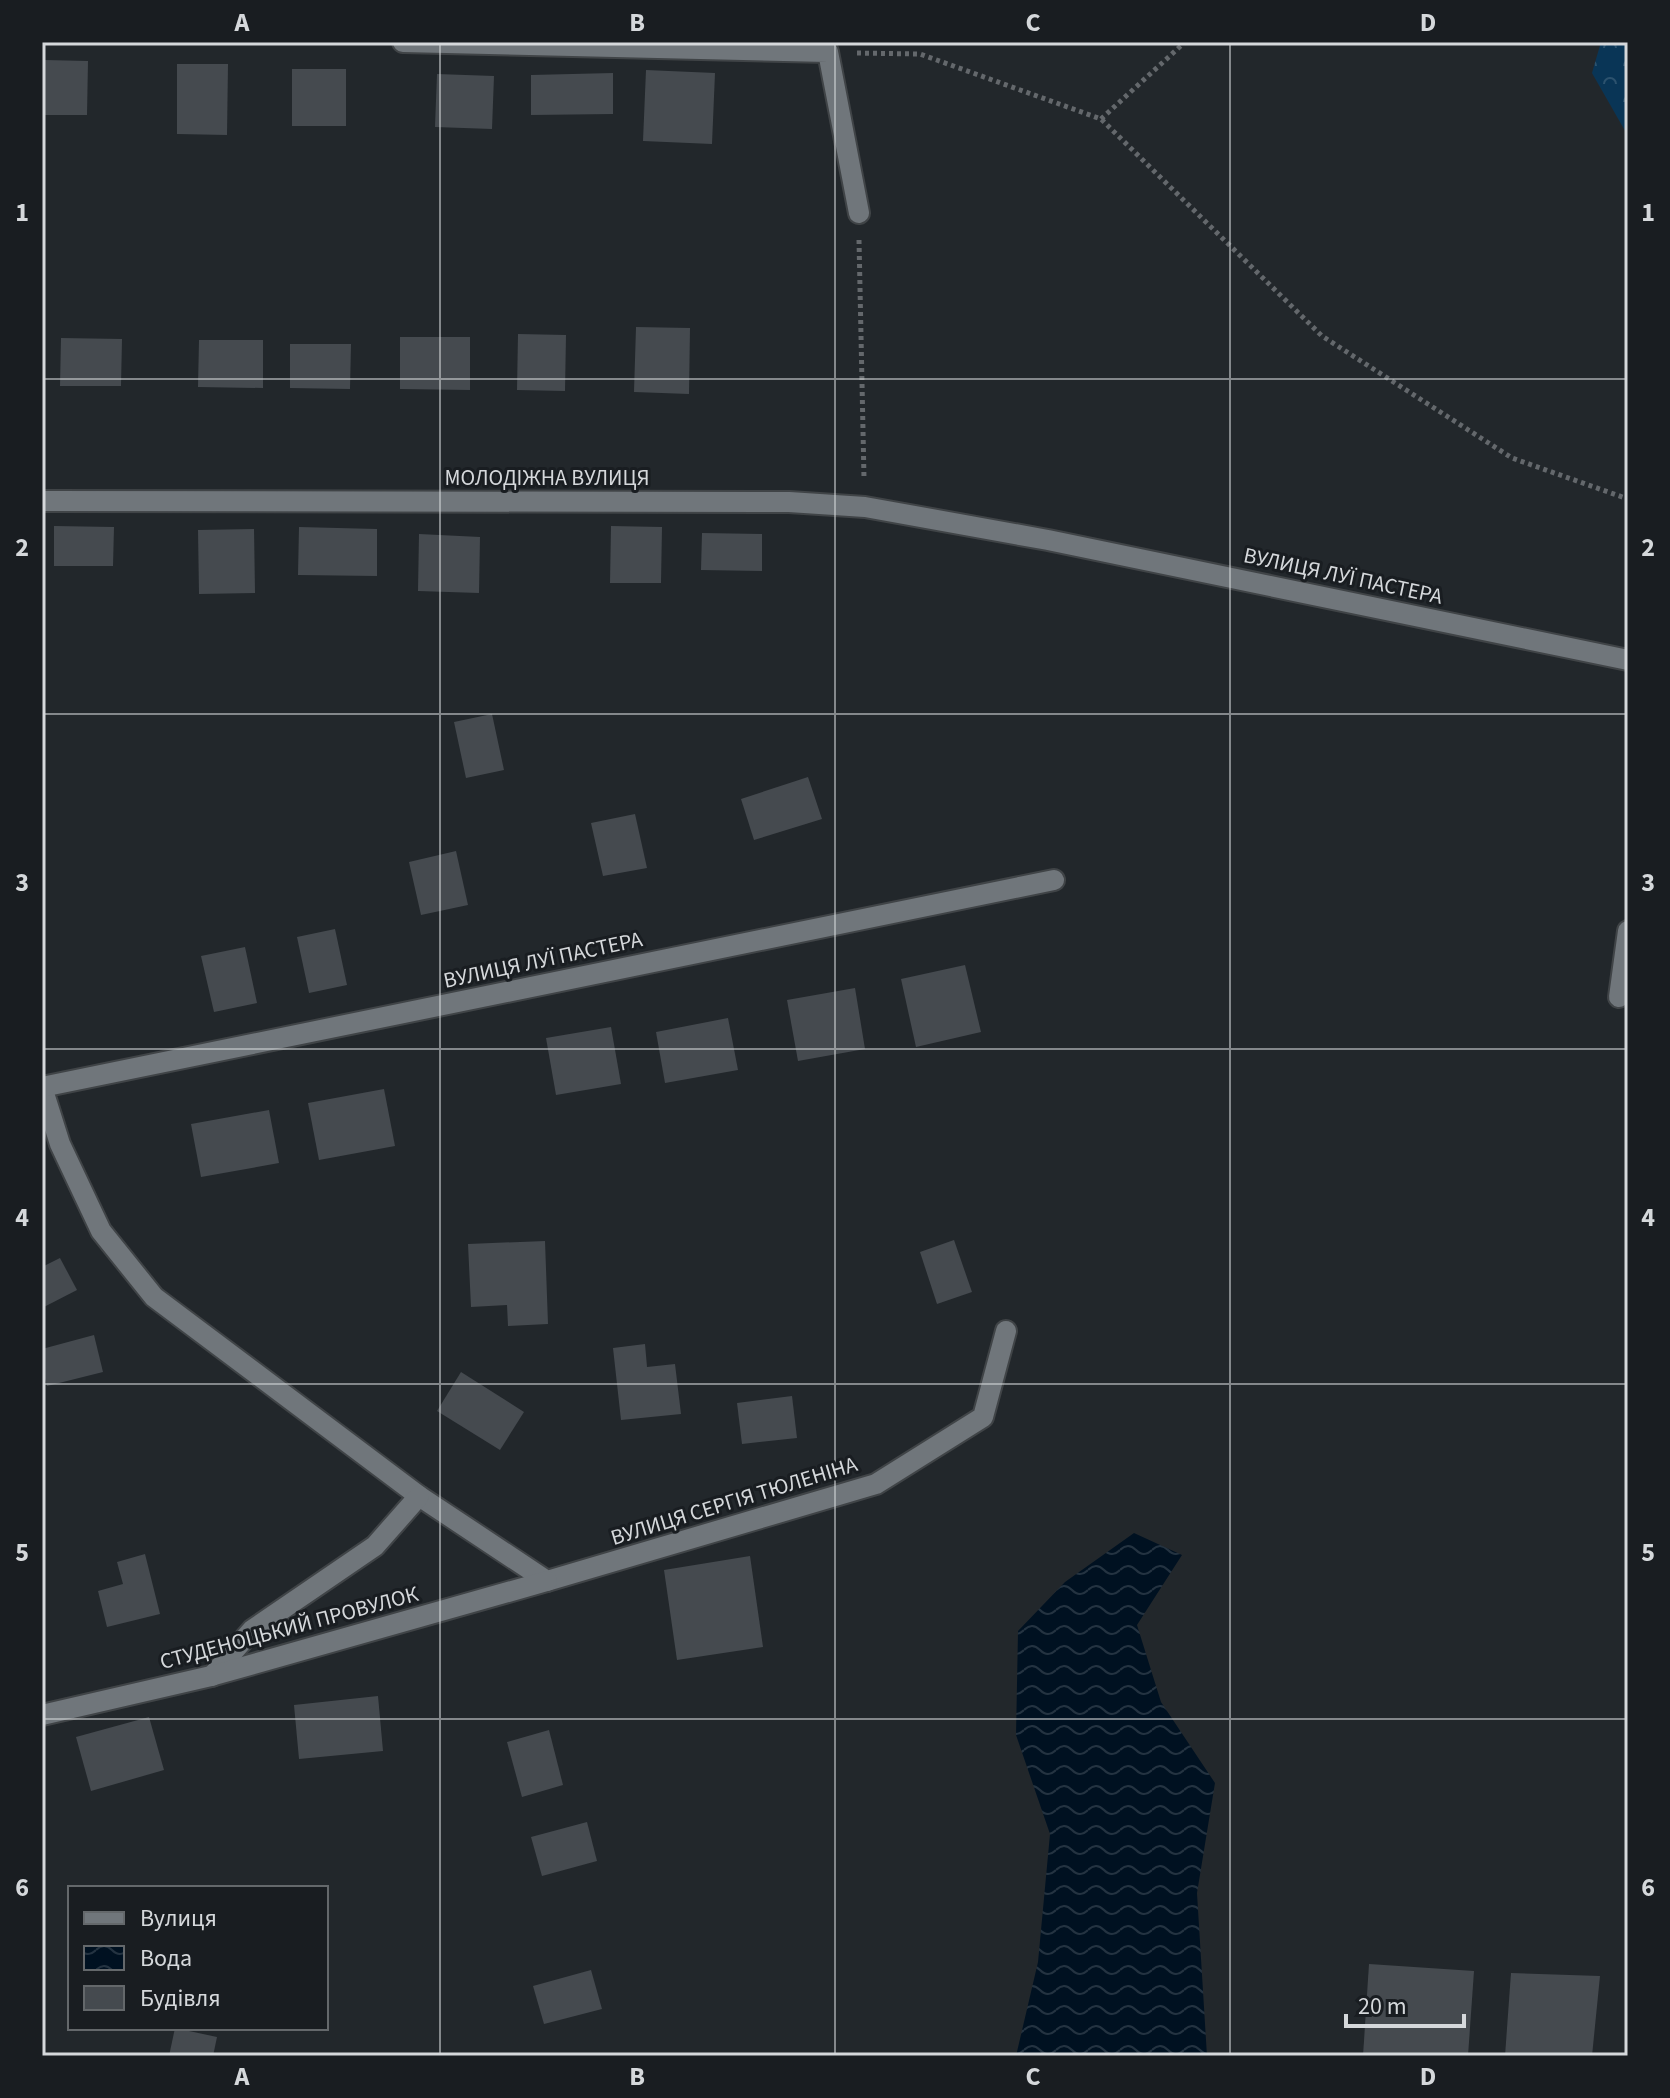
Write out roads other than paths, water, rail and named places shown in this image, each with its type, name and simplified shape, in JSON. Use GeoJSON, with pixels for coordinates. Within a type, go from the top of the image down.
{"type":"FeatureCollection","features":[{"type":"Feature","properties":{"kind":"street"},"geometry":{"type":"LineString","coordinates":[[403,42],[693,45],[828,52],[859,213]]}},
{"type":"Feature","properties":{"kind":"street","name":"МОЛОДІЖНА ВУЛИЦЯ"},"geometry":{"type":"LineString","coordinates":[[42,501],[789,502],[865,507],[1048,540]]}},
{"type":"Feature","properties":{"kind":"street","name":"ВУЛИЦЯ ЛУЇ ПАСТЕРА"},"geometry":{"type":"LineString","coordinates":[[1048,540],[1628,660]]}},
{"type":"Feature","properties":{"kind":"street","name":"ВУЛИЦЯ ЛУЇ ПАСТЕРА"},"geometry":{"type":"LineString","coordinates":[[42,1087],[1054,880]]}},
{"type":"Feature","properties":{"kind":"street"},"geometry":{"type":"LineString","coordinates":[[1619,997],[1628,931]]}},
{"type":"Feature","properties":{"kind":"street"},"geometry":{"type":"LineString","coordinates":[[42,1087],[60,1144],[101,1231],[154,1297],[419,1496],[547,1581]]}},
{"type":"Feature","properties":{"kind":"street","name":"ВУЛИЦЯ СЕРГІЯ ТЮЛЕНІНА"},"geometry":{"type":"LineString","coordinates":[[547,1581],[876,1484],[983,1417],[1006,1331]]}},
{"type":"Feature","properties":{"kind":"street"},"geometry":{"type":"LineString","coordinates":[[211,1676],[252,1630],[375,1546],[419,1496]]}},
{"type":"Feature","properties":{"kind":"street","name":"СТУДЕНОЦЬКИЙ ПРОВУЛОК"},"geometry":{"type":"LineString","coordinates":[[42,1715],[211,1676],[547,1581]]}},
{"type":"Feature","properties":{"kind":"water"},"geometry":{"type":"Polygon","coordinates":[[[1134,1533],[1182,1555],[1137,1625],[1161,1702],[1215,1783],[1197,1893],[1207,2056],[1016,2056],[1038,1962],[1050,1834],[1016,1735],[1018,1631],[1065,1582],[1134,1533]]]}}]}
